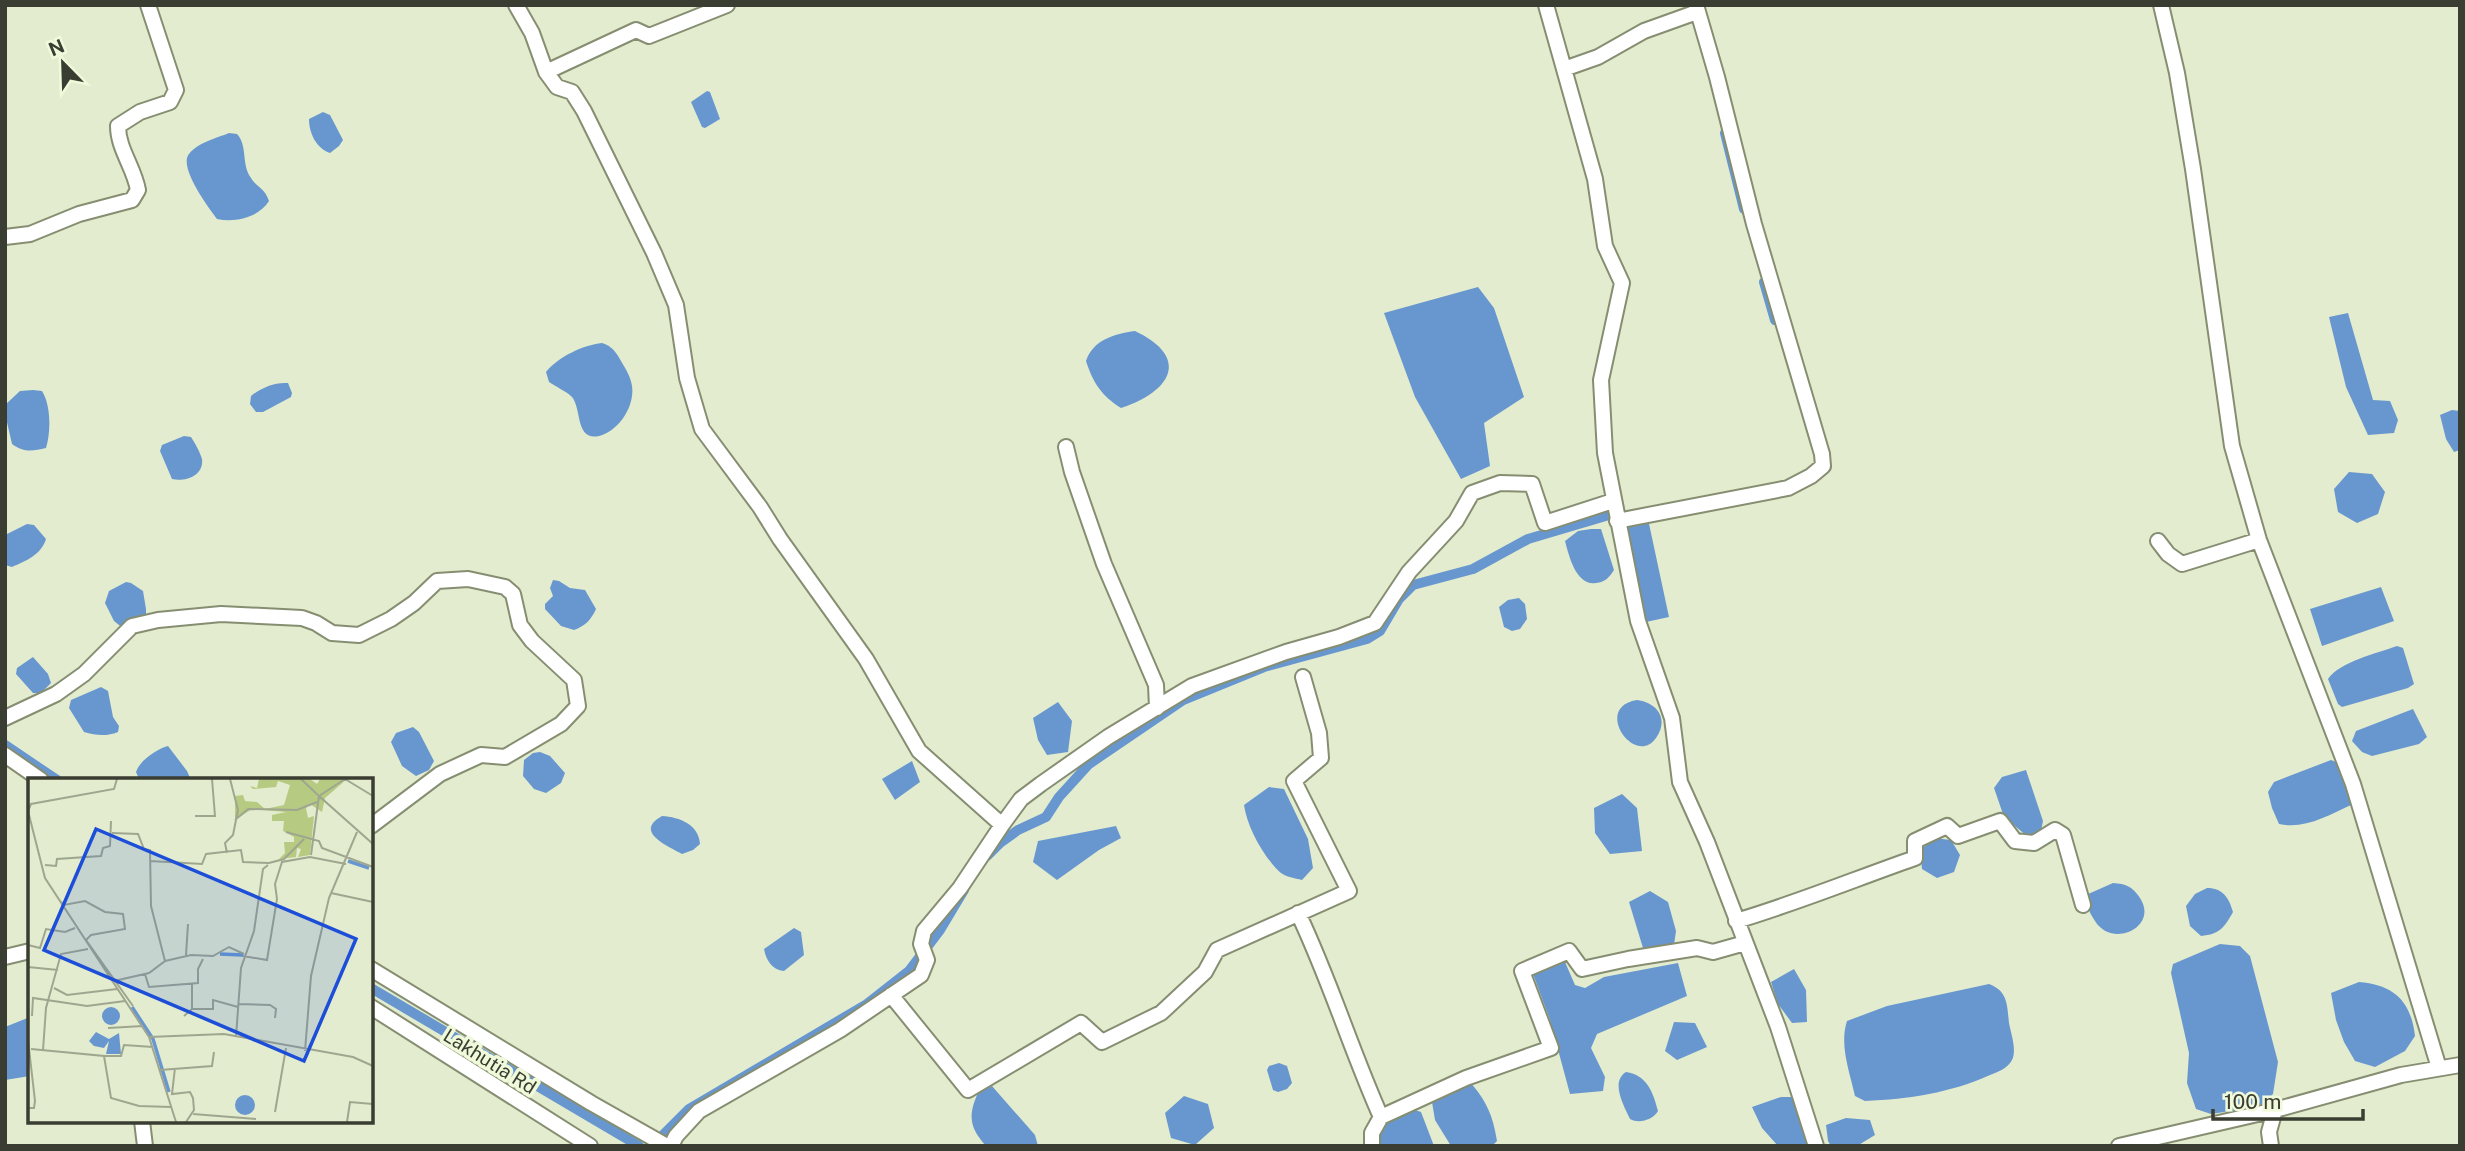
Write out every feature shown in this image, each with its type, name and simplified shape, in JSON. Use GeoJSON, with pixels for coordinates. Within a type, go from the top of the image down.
{"type":"FeatureCollection","features":[{"type":"Feature","properties":{"kind":"street"},"geometry":{"type":"LineString","coordinates":[[5,237],[30,233],[79,214],[132,200],[138,190],[137,182],[118,140],[118,126],[140,112],[170,102],[176,90],[148,5]]}},
{"type":"Feature","properties":{"kind":"street"},"geometry":{"type":"LineString","coordinates":[[516,5],[533,33],[546,72],[557,87],[572,92],[584,111],[654,253],[676,305],[688,378],[702,429],[866,659],[919,751],[1002,825]]}},
{"type":"Feature","properties":{"kind":"street"},"geometry":{"type":"LineString","coordinates":[[546,72],[636,30],[649,36],[727,5]]}},
{"type":"Feature","properties":{"kind":"street"},"geometry":{"type":"LineString","coordinates":[[1546,5],[1595,179],[1605,246],[1622,283],[1601,380],[1605,453],[1638,621],[1672,718],[1680,782],[1707,842],[1778,1027],[1816,1146]]}},
{"type":"Feature","properties":{"kind":"street"},"geometry":{"type":"LineString","coordinates":[[2161,5],[2177,73],[2232,446],[2259,540],[2353,784],[2439,1068]]}},
{"type":"Feature","properties":{"kind":"street"},"geometry":{"type":"LineString","coordinates":[[1564,69],[1598,57],[1644,31],[1697,9],[1754,224],[1822,454],[1823,466],[1788,488],[1617,521]]}},
{"type":"Feature","properties":{"kind":"street"},"geometry":{"type":"LineString","coordinates":[[1066,447],[1104,564],[1156,685],[1157,708]]}},
{"type":"Feature","properties":{"kind":"street"},"geometry":{"type":"LineString","coordinates":[[373,970],[669,1146],[699,1111],[840,1030],[920,975],[927,960],[921,944],[924,931],[960,888],[1021,799],[1108,737],[1192,686],[1375,623],[1409,572],[1456,521],[1472,493],[1500,483],[1532,484],[1545,523],[1613,501]]}},
{"type":"Feature","properties":{"kind":"street"},"geometry":{"type":"LineString","coordinates":[[2158,541],[2168,554],[2182,564],[2259,540]]}},
{"type":"Feature","properties":{"kind":"street"},"geometry":{"type":"LineString","coordinates":[[5,718],[56,694],[84,674],[132,626],[158,620],[221,614],[302,618],[332,633],[359,635],[391,619],[414,603],[437,581],[468,579],[505,587],[513,594],[520,625],[532,641],[574,680],[578,706],[561,724],[505,757],[481,755],[440,774],[373,824]]}},
{"type":"Feature","properties":{"kind":"street"},"geometry":{"type":"LineString","coordinates":[[891,995],[968,1090],[1081,1023],[1102,1042],[1161,1013],[1205,972],[1217,950],[1349,891],[1294,781],[1321,758],[1319,733],[1303,677]]}},
{"type":"Feature","properties":{"kind":"street"},"geometry":{"type":"LineString","coordinates":[[5,755],[38,778]]}},
{"type":"Feature","properties":{"kind":"street"},"geometry":{"type":"LineString","coordinates":[[1736,921],[1788,906],[1915,858],[1915,841],[1947,826],[1958,836],[2000,821],[2015,841],[2034,844],[2055,830],[2063,835],[2083,905]]}},
{"type":"Feature","properties":{"kind":"street"},"geometry":{"type":"LineString","coordinates":[[1298,913],[1319,957],[1364,1079],[1381,1117]]}},
{"type":"Feature","properties":{"kind":"street"},"geometry":{"type":"LineString","coordinates":[[1372,1146],[1372,1133],[1381,1117],[1466,1077],[1550,1048],[1522,971],[1569,951],[1582,969],[1697,948],[1713,952],[1745,943]]}},
{"type":"Feature","properties":{"kind":"street"},"geometry":{"type":"LineString","coordinates":[[5,957],[28,951]]}},
{"type":"Feature","properties":{"kind":"street","name":"Lakhutia Rd"},"geometry":{"type":"LineString","coordinates":[[373,1008],[590,1146]]}},
{"type":"Feature","properties":{"kind":"street"},"geometry":{"type":"LineString","coordinates":[[2119,1146],[2275,1110],[2401,1075],[2460,1065]]}},
{"type":"Feature","properties":{"kind":"street"},"geometry":{"type":"LineString","coordinates":[[2271,1146],[2269,1132],[2275,1110]]}},
{"type":"Feature","properties":{"kind":"street"},"geometry":{"type":"LineString","coordinates":[[142,1123],[145,1146]]}},
{"type":"Feature","properties":{"kind":"water"},"geometry":{"type":"Polygon","coordinates":[[[707,91],[710,92],[720,119],[705,128],[702,127],[691,102],[707,91]]]}},
{"type":"Feature","properties":{"kind":"water"},"geometry":{"type":"Polygon","coordinates":[[[323,112],[330,115],[343,140],[330,153],[317,144],[309,124],[309,119],[323,112]]]}},
{"type":"Feature","properties":{"kind":"water"},"geometry":{"type":"Polygon","coordinates":[[[229,133],[237,134],[240,139],[248,173],[269,201],[259,212],[246,218],[231,220],[217,219],[196,187],[187,160],[197,147],[229,133]]]}},
{"type":"Feature","properties":{"kind":"water"},"geometry":{"type":"Polygon","coordinates":[[[1478,287],[1494,308],[1524,397],[1484,423],[1490,466],[1461,479],[1415,397],[1384,313],[1478,287]]]}},
{"type":"Feature","properties":{"kind":"water"},"geometry":{"type":"Polygon","coordinates":[[[2348,313],[2373,400],[2390,401],[2398,420],[2394,433],[2368,435],[2346,387],[2329,317],[2348,313]]]}},
{"type":"Feature","properties":{"kind":"water"},"geometry":{"type":"Polygon","coordinates":[[[1135,331],[1153,341],[1164,352],[1169,363],[1168,374],[1152,393],[1121,408],[1099,388],[1086,361],[1094,348],[1105,339],[1135,331]]]}},
{"type":"Feature","properties":{"kind":"water"},"geometry":{"type":"Polygon","coordinates":[[[602,343],[615,352],[628,373],[632,394],[628,409],[619,423],[606,433],[591,436],[586,434],[580,423],[572,397],[549,382],[546,372],[557,361],[571,353],[602,343]]]}},
{"type":"Feature","properties":{"kind":"water"},"geometry":{"type":"Polygon","coordinates":[[[288,383],[291,397],[263,412],[256,412],[250,404],[251,396],[259,390],[288,383]]]}},
{"type":"Feature","properties":{"kind":"water"},"geometry":{"type":"Polygon","coordinates":[[[20,391],[42,391],[45,397],[49,411],[49,434],[46,448],[21,449],[12,444],[5,405],[20,391]]]}},
{"type":"Feature","properties":{"kind":"water"},"geometry":{"type":"Polygon","coordinates":[[[2452,410],[2460,411],[2460,450],[2454,452],[2446,439],[2440,415],[2452,410]]]}},
{"type":"Feature","properties":{"kind":"water"},"geometry":{"type":"Polygon","coordinates":[[[184,436],[193,439],[202,465],[193,476],[182,480],[172,479],[160,451],[162,445],[184,436]]]}},
{"type":"Feature","properties":{"kind":"water"},"geometry":{"type":"Polygon","coordinates":[[[2349,472],[2372,474],[2385,492],[2378,514],[2357,523],[2338,512],[2334,489],[2349,472]]]}},
{"type":"Feature","properties":{"kind":"water"},"geometry":{"type":"Polygon","coordinates":[[[1648,519],[1669,617],[1646,622],[1626,524],[1648,519]]]}},
{"type":"Feature","properties":{"kind":"water"},"geometry":{"type":"Polygon","coordinates":[[[27,524],[34,525],[46,539],[44,545],[28,560],[12,567],[5,565],[5,535],[27,524]]]}},
{"type":"Feature","properties":{"kind":"water"},"geometry":{"type":"Polygon","coordinates":[[[1601,529],[1614,570],[1602,582],[1596,583],[1589,583],[1578,575],[1565,541],[1578,531],[1601,529]]]}},
{"type":"Feature","properties":{"kind":"water"},"geometry":{"type":"Polygon","coordinates":[[[553,580],[570,588],[585,590],[596,609],[581,627],[574,630],[561,626],[545,609],[545,604],[553,596],[550,588],[553,580]]]}},
{"type":"Feature","properties":{"kind":"water"},"geometry":{"type":"Polygon","coordinates":[[[126,582],[143,591],[146,618],[124,629],[114,621],[105,603],[109,591],[126,582]]]}},
{"type":"Feature","properties":{"kind":"water"},"geometry":{"type":"Polygon","coordinates":[[[2381,587],[2394,621],[2322,646],[2310,609],[2381,587]]]}},
{"type":"Feature","properties":{"kind":"water"},"geometry":{"type":"Polygon","coordinates":[[[1519,598],[1525,604],[1527,619],[1520,629],[1512,631],[1504,627],[1499,607],[1508,600],[1519,598]]]}},
{"type":"Feature","properties":{"kind":"water"},"geometry":{"type":"Polygon","coordinates":[[[2397,646],[2403,648],[2414,684],[2342,707],[2338,704],[2328,679],[2333,673],[2360,659],[2397,646]]]}},
{"type":"Feature","properties":{"kind":"water"},"geometry":{"type":"Polygon","coordinates":[[[33,657],[48,674],[51,683],[41,693],[33,693],[16,674],[17,668],[33,657]]]}},
{"type":"Feature","properties":{"kind":"water"},"geometry":{"type":"Polygon","coordinates":[[[101,687],[108,691],[113,717],[119,726],[118,732],[109,735],[84,732],[69,708],[71,700],[101,687]]]}},
{"type":"Feature","properties":{"kind":"water"},"geometry":{"type":"Polygon","coordinates":[[[1637,700],[1656,708],[1661,718],[1660,731],[1647,745],[1638,746],[1629,741],[1618,723],[1618,713],[1624,705],[1637,700]]]}},
{"type":"Feature","properties":{"kind":"water"},"geometry":{"type":"Polygon","coordinates":[[[1058,702],[1072,721],[1068,752],[1047,755],[1038,740],[1033,718],[1058,702]]]}},
{"type":"Feature","properties":{"kind":"water"},"geometry":{"type":"Polygon","coordinates":[[[2413,709],[2427,737],[2419,744],[2372,756],[2362,752],[2352,741],[2356,731],[2413,709]]]}},
{"type":"Feature","properties":{"kind":"water"},"geometry":{"type":"Polygon","coordinates":[[[413,727],[419,732],[434,761],[429,770],[416,776],[402,766],[391,742],[396,733],[413,727]]]}},
{"type":"Feature","properties":{"kind":"water"},"geometry":{"type":"Polygon","coordinates":[[[168,746],[190,778],[139,778],[136,772],[141,763],[154,752],[168,746]]]}},
{"type":"Feature","properties":{"kind":"water"},"geometry":{"type":"Polygon","coordinates":[[[540,752],[550,756],[565,773],[561,783],[546,793],[534,789],[523,776],[524,760],[533,753],[540,752]]]}},
{"type":"Feature","properties":{"kind":"water"},"geometry":{"type":"Polygon","coordinates":[[[2331,760],[2341,764],[2352,800],[2351,805],[2307,823],[2279,824],[2268,792],[2274,782],[2331,760]]]}},
{"type":"Feature","properties":{"kind":"water"},"geometry":{"type":"Polygon","coordinates":[[[912,761],[920,782],[895,800],[882,779],[912,761]]]}},
{"type":"Feature","properties":{"kind":"water"},"geometry":{"type":"Polygon","coordinates":[[[2026,770],[2043,821],[2041,831],[2027,836],[2004,817],[1994,788],[2002,777],[2026,770]]]}},
{"type":"Feature","properties":{"kind":"water"},"geometry":{"type":"Polygon","coordinates":[[[1269,787],[1284,789],[1308,839],[1313,868],[1302,880],[1283,874],[1275,867],[1263,851],[1249,823],[1244,805],[1269,787]]]}},
{"type":"Feature","properties":{"kind":"water"},"geometry":{"type":"Polygon","coordinates":[[[1622,794],[1637,808],[1642,851],[1610,854],[1595,833],[1594,808],[1622,794]]]}},
{"type":"Feature","properties":{"kind":"water"},"geometry":{"type":"Polygon","coordinates":[[[662,816],[687,823],[696,832],[700,844],[682,854],[662,843],[652,833],[651,828],[662,816]]]}},
{"type":"Feature","properties":{"kind":"water"},"geometry":{"type":"Polygon","coordinates":[[[1116,826],[1121,838],[1057,880],[1033,862],[1038,841],[1116,826]]]}},
{"type":"Feature","properties":{"kind":"water"},"geometry":{"type":"Polygon","coordinates":[[[1933,838],[1951,840],[1960,855],[1954,872],[1937,878],[1922,869],[1920,851],[1933,838]]]}},
{"type":"Feature","properties":{"kind":"water"},"geometry":{"type":"Polygon","coordinates":[[[2113,883],[2131,888],[2144,908],[2139,925],[2122,934],[2103,929],[2093,918],[2086,902],[2086,895],[2113,883]]]}},
{"type":"Feature","properties":{"kind":"water"},"geometry":{"type":"Polygon","coordinates":[[[2207,888],[2224,895],[2233,912],[2221,929],[2201,936],[2190,926],[2186,906],[2195,894],[2207,888]]]}},
{"type":"Feature","properties":{"kind":"water"},"geometry":{"type":"Polygon","coordinates":[[[1650,891],[1668,902],[1676,931],[1674,945],[1643,948],[1629,902],[1650,891]]]}},
{"type":"Feature","properties":{"kind":"water"},"geometry":{"type":"Polygon","coordinates":[[[794,928],[801,932],[804,955],[784,971],[776,969],[770,964],[764,949],[794,928]]]}},
{"type":"Feature","properties":{"kind":"water"},"geometry":{"type":"Polygon","coordinates":[[[2220,944],[2240,946],[2250,956],[2278,1062],[2273,1094],[2262,1104],[2211,1114],[2196,1109],[2187,1083],[2189,1053],[2171,973],[2173,964],[2220,944]]]}},
{"type":"Feature","properties":{"kind":"water"},"geometry":{"type":"Polygon","coordinates":[[[1565,962],[1575,985],[1585,988],[1604,977],[1678,963],[1687,996],[1597,1034],[1591,1048],[1605,1077],[1603,1091],[1570,1094],[1550,1020],[1533,974],[1565,962]]]}},
{"type":"Feature","properties":{"kind":"water"},"geometry":{"type":"Polygon","coordinates":[[[1794,969],[1806,990],[1807,1022],[1792,1023],[1778,1004],[1771,982],[1794,969]]]}},
{"type":"Feature","properties":{"kind":"water"},"geometry":{"type":"Polygon","coordinates":[[[2359,982],[2382,987],[2399,997],[2405,1004],[2413,1024],[2415,1036],[2405,1051],[2375,1067],[2355,1061],[2336,1020],[2331,993],[2359,982]]]}},
{"type":"Feature","properties":{"kind":"water"},"geometry":{"type":"Polygon","coordinates":[[[1989,984],[2000,991],[2007,1005],[2014,1052],[2008,1065],[1975,1081],[1929,1094],[1865,1101],[1855,1096],[1844,1040],[1847,1021],[1887,1006],[1989,984]]]}},
{"type":"Feature","properties":{"kind":"water"},"geometry":{"type":"Polygon","coordinates":[[[28,1018],[28,1076],[5,1080],[5,1027],[28,1018]]]}},
{"type":"Feature","properties":{"kind":"water"},"geometry":{"type":"Polygon","coordinates":[[[1674,1022],[1695,1023],[1707,1047],[1677,1060],[1665,1051],[1674,1022]]]}},
{"type":"Feature","properties":{"kind":"water"},"geometry":{"type":"Polygon","coordinates":[[[1279,1063],[1287,1066],[1292,1083],[1287,1089],[1278,1092],[1273,1090],[1267,1070],[1269,1066],[1279,1063]]]}},
{"type":"Feature","properties":{"kind":"water"},"geometry":{"type":"Polygon","coordinates":[[[1626,1072],[1639,1077],[1651,1091],[1658,1111],[1649,1119],[1630,1119],[1619,1088],[1621,1076],[1626,1072]]]}},
{"type":"Feature","properties":{"kind":"water"},"geometry":{"type":"Polygon","coordinates":[[[1469,1081],[1491,1116],[1497,1141],[1492,1146],[1451,1146],[1435,1120],[1432,1102],[1451,1088],[1469,1081]]]}},
{"type":"Feature","properties":{"kind":"water"},"geometry":{"type":"Polygon","coordinates":[[[992,1086],[1035,1135],[1038,1146],[986,1146],[980,1139],[973,1127],[973,1108],[978,1093],[992,1086]]]}},
{"type":"Feature","properties":{"kind":"water"},"geometry":{"type":"Polygon","coordinates":[[[1184,1096],[1208,1104],[1214,1128],[1195,1145],[1171,1138],[1165,1113],[1184,1096]]]}},
{"type":"Feature","properties":{"kind":"water"},"geometry":{"type":"Polygon","coordinates":[[[1781,1097],[1794,1097],[1811,1146],[1778,1146],[1762,1128],[1752,1107],[1781,1097]]]}},
{"type":"Feature","properties":{"kind":"water"},"geometry":{"type":"Polygon","coordinates":[[[1409,1108],[1421,1112],[1434,1146],[1380,1146],[1376,1132],[1381,1121],[1409,1108]]]}},
{"type":"Feature","properties":{"kind":"water"},"geometry":{"type":"Polygon","coordinates":[[[1846,1118],[1870,1120],[1875,1135],[1857,1146],[1831,1146],[1826,1125],[1846,1118]]]}},
{"type":"Feature","properties":{"kind":"waterway"},"geometry":{"type":"LineString","coordinates":[[1725,133],[1744,209]]}},
{"type":"Feature","properties":{"kind":"waterway"},"geometry":{"type":"LineString","coordinates":[[1764,282],[1775,320]]}},
{"type":"Feature","properties":{"kind":"waterway"},"geometry":{"type":"LineString","coordinates":[[987,856],[1018,830],[1046,817],[1059,797],[1089,764],[1183,700],[1264,667],[1367,639],[1380,631],[1399,599],[1413,585],[1473,569],[1528,539],[1609,515]]}},
{"type":"Feature","properties":{"kind":"waterway"},"geometry":{"type":"LineString","coordinates":[[5,745],[54,778]]}},
{"type":"Feature","properties":{"kind":"waterway"},"geometry":{"type":"LineString","coordinates":[[662,1136],[689,1109],[867,1004],[909,971],[940,930],[964,890]]}},
{"type":"Feature","properties":{"kind":"waterway"},"geometry":{"type":"LineString","coordinates":[[373,989],[639,1146]]}}]}
